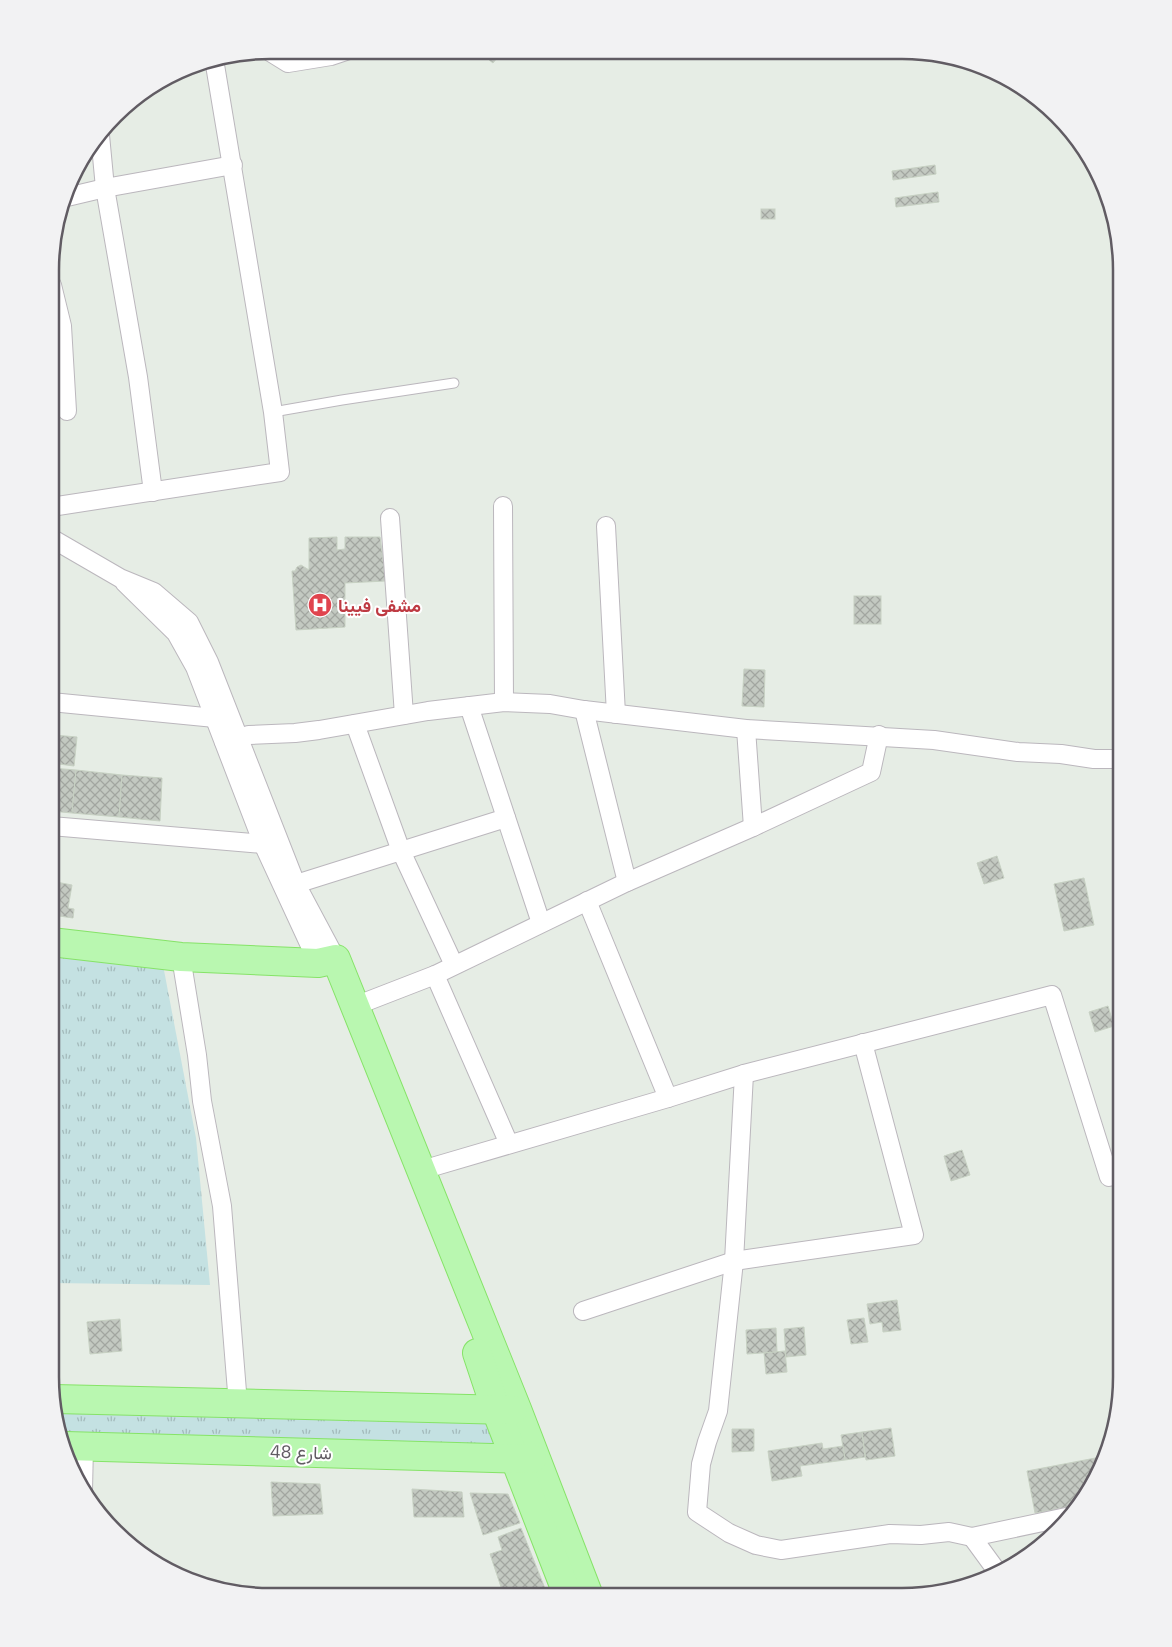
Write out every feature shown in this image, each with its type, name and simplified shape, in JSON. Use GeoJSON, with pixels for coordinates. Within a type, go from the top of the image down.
{"type":"FeatureCollection","features":[{"type":"Feature","properties":{"kind":"main road"},"geometry":{"type":"LineString","coordinates":[[59,943],[181,957],[327,961]]}},
{"type":"Feature","properties":{"kind":"main road"},"geometry":{"type":"LineString","coordinates":[[327,961],[355,1006],[422,1170],[525,1459],[565,1588]]}},
{"type":"Feature","properties":{"kind":"main road"},"geometry":{"type":"LineString","coordinates":[[327,961],[475,1350],[506,1410]]}},
{"type":"Feature","properties":{"kind":"main road"},"geometry":{"type":"LineString","coordinates":[[60,1399],[506,1410]]}},
{"type":"Feature","properties":{"kind":"main road","name":"48 شارع"},"geometry":{"type":"LineString","coordinates":[[75,1446],[525,1459]]}},
{"type":"Feature","properties":{"kind":"main road"},"geometry":{"type":"LineString","coordinates":[[525,1459],[585,1588]]}},
{"type":"Feature","properties":{"kind":"street"},"geometry":{"type":"LineString","coordinates":[[282,59],[288,63],[313,59]]}},
{"type":"Feature","properties":{"kind":"street"},"geometry":{"type":"LineString","coordinates":[[59,506],[280,472],[273,412],[215,66]]}},
{"type":"Feature","properties":{"kind":"street"},"geometry":{"type":"LineString","coordinates":[[101,143],[105,188],[138,377],[154,492]]}},
{"type":"Feature","properties":{"kind":"street"},"geometry":{"type":"LineString","coordinates":[[72,196],[233,165]]}},
{"type":"Feature","properties":{"kind":"street"},"geometry":{"type":"LineString","coordinates":[[59,314],[62,326],[67,411]]}},
{"type":"Feature","properties":{"kind":"street"},"geometry":{"type":"LineString","coordinates":[[503,506],[504,702]]}},
{"type":"Feature","properties":{"kind":"street"},"geometry":{"type":"LineString","coordinates":[[390,518],[404,715]]}},
{"type":"Feature","properties":{"kind":"street"},"geometry":{"type":"LineString","coordinates":[[606,526],[616,714]]}},
{"type":"Feature","properties":{"kind":"street"},"geometry":{"type":"LineString","coordinates":[[59,545],[120,578],[154,592],[189,622],[209,662],[263,844],[327,961]]}},
{"type":"Feature","properties":{"kind":"street"},"geometry":{"type":"LineString","coordinates":[[120,578],[176,632],[195,667],[215,718],[232,739],[296,884],[327,961]]}},
{"type":"Feature","properties":{"kind":"street"},"geometry":{"type":"LineString","coordinates":[[232,739],[262,734],[295,733],[404,715],[504,702],[550,704],[584,710],[746,729],[878,735],[934,740],[1018,752],[1113,759]]}},
{"type":"Feature","properties":{"kind":"street"},"geometry":{"type":"LineString","coordinates":[[59,703],[215,718]]}},
{"type":"Feature","properties":{"kind":"street"},"geometry":{"type":"LineString","coordinates":[[469,706],[541,923]]}},
{"type":"Feature","properties":{"kind":"street"},"geometry":{"type":"LineString","coordinates":[[584,710],[627,882]]}},
{"type":"Feature","properties":{"kind":"street"},"geometry":{"type":"LineString","coordinates":[[355,724],[401,851],[454,965]]}},
{"type":"Feature","properties":{"kind":"street"},"geometry":{"type":"LineString","coordinates":[[746,729],[753,827]]}},
{"type":"Feature","properties":{"kind":"street"},"geometry":{"type":"LineString","coordinates":[[355,1006],[435,974],[627,882],[753,827],[871,772],[878,735]]}},
{"type":"Feature","properties":{"kind":"street"},"geometry":{"type":"LineString","coordinates":[[296,884],[506,818]]}},
{"type":"Feature","properties":{"kind":"street"},"geometry":{"type":"LineString","coordinates":[[59,827],[263,844]]}},
{"type":"Feature","properties":{"kind":"street"},"geometry":{"type":"LineString","coordinates":[[587,902],[668,1098]]}},
{"type":"Feature","properties":{"kind":"street"},"geometry":{"type":"LineString","coordinates":[[181,957],[197,1055],[202,1101],[222,1206],[238,1404]]}},
{"type":"Feature","properties":{"kind":"street"},"geometry":{"type":"LineString","coordinates":[[435,974],[509,1144]]}},
{"type":"Feature","properties":{"kind":"street"},"geometry":{"type":"LineString","coordinates":[[422,1170],[744,1074],[1052,995],[1109,1178]]}},
{"type":"Feature","properties":{"kind":"street"},"geometry":{"type":"LineString","coordinates":[[583,1311],[734,1261],[914,1235],[862,1043]]}},
{"type":"Feature","properties":{"kind":"street"},"geometry":{"type":"LineString","coordinates":[[744,1074],[734,1261],[718,1411],[707,1442],[702,1464],[696,1512],[729,1533],[756,1544],[781,1550],[890,1534],[921,1535],[949,1532],[972,1537],[1058,1519]]}},
{"type":"Feature","properties":{"kind":"street"},"geometry":{"type":"LineString","coordinates":[[75,1446],[79,1469]]}},
{"type":"Feature","properties":{"kind":"street"},"geometry":{"type":"LineString","coordinates":[[972,1537],[994,1568]]}},
{"type":"Feature","properties":{"kind":"lane"},"geometry":{"type":"LineString","coordinates":[[273,412],[454,383]]}},
{"type":"Feature","properties":{"kind":"green space"},"geometry":{"type":"Polygon","coordinates":[[[59,954],[163,965],[196,1138],[210,1285],[59,1283],[59,954]]]}},
{"type":"Feature","properties":{"kind":"green space"},"geometry":{"type":"Polygon","coordinates":[[[62,1412],[168,1413],[490,1424],[498,1447],[66,1433],[62,1412]]]}},
{"type":"Feature","properties":{"kind":"building"},"geometry":{"type":"Polygon","coordinates":[[[488,59],[496,59],[493,63],[488,59]]]}},
{"type":"Feature","properties":{"kind":"building"},"geometry":{"type":"Polygon","coordinates":[[[935,165],[936,174],[893,180],[892,171],[935,165]]]}},
{"type":"Feature","properties":{"kind":"building"},"geometry":{"type":"Polygon","coordinates":[[[938,192],[939,202],[896,207],[895,198],[938,192]]]}},
{"type":"Feature","properties":{"kind":"building"},"geometry":{"type":"Polygon","coordinates":[[[761,209],[775,209],[775,219],[761,219],[761,209]]]}},
{"type":"Feature","properties":{"kind":"building","name":"مشفى فيينا"},"geometry":{"type":"Polygon","coordinates":[[[337,537],[337,550],[345,549],[345,537],[380,537],[386,581],[345,583],[345,627],[296,630],[292,571],[295,571],[301,565],[309,570],[309,538],[337,537]]]}},
{"type":"Feature","properties":{"kind":"building"},"geometry":{"type":"Polygon","coordinates":[[[854,596],[881,596],[881,624],[854,624],[854,596]]]}},
{"type":"Feature","properties":{"kind":"building"},"geometry":{"type":"Polygon","coordinates":[[[744,669],[765,670],[764,707],[742,706],[744,669]]]}},
{"type":"Feature","properties":{"kind":"building"},"geometry":{"type":"Polygon","coordinates":[[[59,735],[77,737],[74,766],[59,764],[59,735]]]}},
{"type":"Feature","properties":{"kind":"building"},"geometry":{"type":"Polygon","coordinates":[[[59,769],[76,770],[72,813],[59,812],[59,769]]]}},
{"type":"Feature","properties":{"kind":"building"},"geometry":{"type":"Polygon","coordinates":[[[76,770],[122,775],[119,817],[72,813],[76,770]]]}},
{"type":"Feature","properties":{"kind":"building"},"geometry":{"type":"Polygon","coordinates":[[[122,775],[162,778],[160,821],[119,817],[122,775]]]}},
{"type":"Feature","properties":{"kind":"building"},"geometry":{"type":"Polygon","coordinates":[[[997,856],[1004,878],[984,884],[977,863],[997,856]]]}},
{"type":"Feature","properties":{"kind":"building"},"geometry":{"type":"Polygon","coordinates":[[[1084,878],[1094,925],[1064,931],[1054,884],[1084,878]]]}},
{"type":"Feature","properties":{"kind":"building"},"geometry":{"type":"Polygon","coordinates":[[[59,883],[72,885],[68,908],[74,909],[73,918],[59,916],[59,883]]]}},
{"type":"Feature","properties":{"kind":"building"},"geometry":{"type":"Polygon","coordinates":[[[1108,1006],[1113,1026],[1095,1032],[1089,1012],[1108,1006]]]}},
{"type":"Feature","properties":{"kind":"building"},"geometry":{"type":"Polygon","coordinates":[[[962,1150],[970,1175],[951,1181],[944,1156],[962,1150]]]}},
{"type":"Feature","properties":{"kind":"building"},"geometry":{"type":"Polygon","coordinates":[[[897,1300],[901,1330],[883,1332],[882,1322],[870,1324],[867,1304],[897,1300]]]}},
{"type":"Feature","properties":{"kind":"building"},"geometry":{"type":"Polygon","coordinates":[[[864,1318],[868,1342],[851,1344],[847,1320],[864,1318]]]}},
{"type":"Feature","properties":{"kind":"building"},"geometry":{"type":"Polygon","coordinates":[[[120,1319],[122,1351],[90,1354],[87,1322],[120,1319]]]}},
{"type":"Feature","properties":{"kind":"building"},"geometry":{"type":"Polygon","coordinates":[[[804,1327],[806,1355],[786,1357],[784,1329],[804,1327]]]}},
{"type":"Feature","properties":{"kind":"building"},"geometry":{"type":"Polygon","coordinates":[[[776,1328],[777,1352],[747,1354],[746,1330],[776,1328]]]}},
{"type":"Feature","properties":{"kind":"building"},"geometry":{"type":"Polygon","coordinates":[[[785,1351],[787,1372],[766,1374],[764,1353],[785,1351]]]}},
{"type":"Feature","properties":{"kind":"building"},"geometry":{"type":"Polygon","coordinates":[[[891,1428],[895,1456],[866,1460],[862,1432],[891,1428]]]}},
{"type":"Feature","properties":{"kind":"building"},"geometry":{"type":"Polygon","coordinates":[[[732,1429],[754,1429],[754,1451],[732,1452],[732,1429]]]}},
{"type":"Feature","properties":{"kind":"building"},"geometry":{"type":"Polygon","coordinates":[[[862,1432],[865,1457],[845,1460],[841,1435],[862,1432]]]}},
{"type":"Feature","properties":{"kind":"building"},"geometry":{"type":"Polygon","coordinates":[[[822,1443],[823,1449],[843,1446],[845,1460],[800,1466],[802,1476],[772,1481],[768,1451],[822,1443]]]}},
{"type":"Feature","properties":{"kind":"building"},"geometry":{"type":"Polygon","coordinates":[[[1097,1458],[1092,1471],[1069,1507],[1035,1513],[1027,1471],[1097,1458]]]}},
{"type":"Feature","properties":{"kind":"building"},"geometry":{"type":"Polygon","coordinates":[[[271,1482],[320,1484],[323,1514],[273,1516],[271,1482]]]}},
{"type":"Feature","properties":{"kind":"building"},"geometry":{"type":"Polygon","coordinates":[[[412,1489],[462,1492],[464,1517],[414,1517],[412,1489]]]}},
{"type":"Feature","properties":{"kind":"building"},"geometry":{"type":"Polygon","coordinates":[[[470,1493],[508,1494],[520,1523],[483,1535],[470,1493]]]}},
{"type":"Feature","properties":{"kind":"building"},"geometry":{"type":"Polygon","coordinates":[[[521,1528],[545,1588],[501,1588],[490,1554],[502,1550],[498,1537],[521,1528]]]}},
{"type":"Feature","properties":{"kind":"place","name":"مشفى فيينا"},"geometry":{"type":"Point","coordinates":[320,605]}}]}
